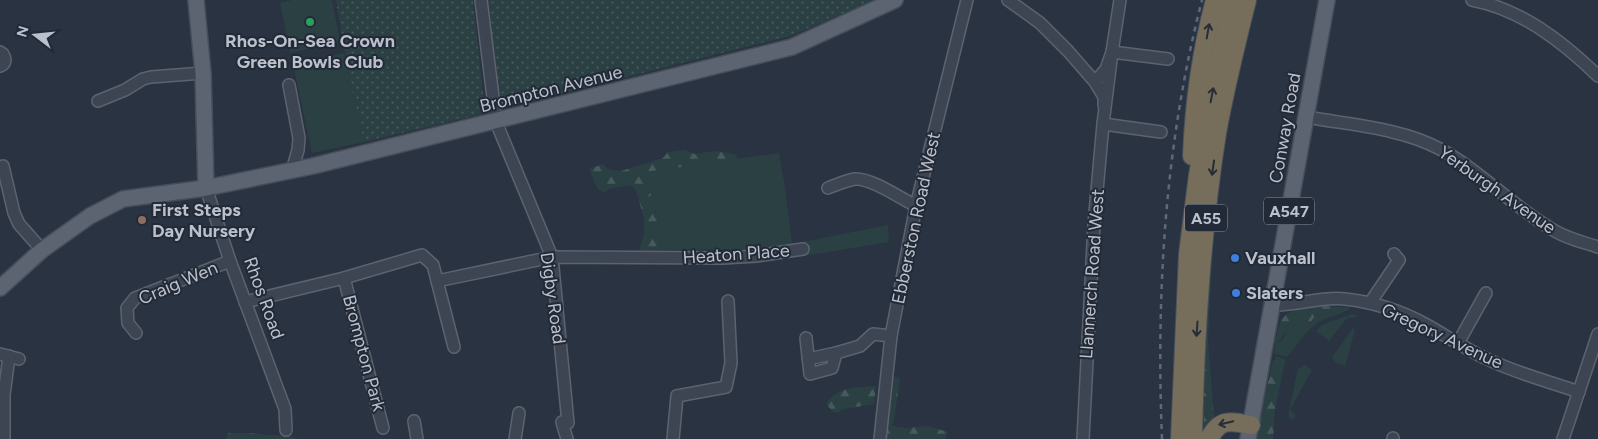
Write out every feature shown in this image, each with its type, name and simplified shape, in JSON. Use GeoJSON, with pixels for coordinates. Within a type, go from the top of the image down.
{"type":"FeatureCollection","features":[{"type":"Feature","properties":{"kind":"highway"},"geometry":{"type":"LineString","coordinates":[[1188,254],[1193,132],[1208,28],[1215,0]]}},
{"type":"Feature","properties":{"kind":"highway","name":"A55"},"geometry":{"type":"LineString","coordinates":[[1180,439],[1188,254],[1198,175],[1232,0]]}},
{"type":"Feature","properties":{"kind":"highway","name":"A55"},"geometry":{"type":"LineString","coordinates":[[1193,439],[1200,272],[1207,207],[1219,124],[1232,58],[1247,0]]}},
{"type":"Feature","properties":{"kind":"highway"},"geometry":{"type":"LineString","coordinates":[[1208,439],[1218,425],[1227,422],[1250,432]]}},
{"type":"Feature","properties":{"kind":"main road","name":"Rhos Road"},"geometry":{"type":"LineString","coordinates":[[196,0],[203,74],[206,188]]}},
{"type":"Feature","properties":{"kind":"main road","name":"Brompton Avenue"},"geometry":{"type":"LineString","coordinates":[[0,288],[42,250],[90,216],[123,199],[206,188],[292,171],[496,122],[792,47],[895,0]]}},
{"type":"Feature","properties":{"kind":"main road","name":"Conway Road"},"geometry":{"type":"LineString","coordinates":[[1250,432],[1328,0]]}},
{"type":"Feature","properties":{"kind":"street","name":"Digby Road"},"geometry":{"type":"LineString","coordinates":[[481,0],[496,122],[552,257],[567,439]]}},
{"type":"Feature","properties":{"kind":"street","name":"Ebberston Road West"},"geometry":{"type":"LineString","coordinates":[[880,439],[891,336],[916,206],[967,0]]}},
{"type":"Feature","properties":{"kind":"street"},"geometry":{"type":"LineString","coordinates":[[1008,0],[1040,23],[1068,51],[1094,82]]}},
{"type":"Feature","properties":{"kind":"street","name":"Llannerch Road West"},"geometry":{"type":"LineString","coordinates":[[1083,439],[1094,234],[1104,110],[1120,0]]}},
{"type":"Feature","properties":{"kind":"street"},"geometry":{"type":"LineString","coordinates":[[1472,0],[1506,10],[1529,22],[1557,40],[1598,76]]}},
{"type":"Feature","properties":{"kind":"street"},"geometry":{"type":"LineString","coordinates":[[0,52],[5,60],[4,64],[0,66]]}},
{"type":"Feature","properties":{"kind":"street"},"geometry":{"type":"LineString","coordinates":[[1112,52],[1168,59]]}},
{"type":"Feature","properties":{"kind":"street","name":"Llannerch Road West"},"geometry":{"type":"LineString","coordinates":[[1104,110],[1104,97],[1094,82],[1106,69],[1112,52]]}},
{"type":"Feature","properties":{"kind":"street"},"geometry":{"type":"LineString","coordinates":[[98,101],[151,77],[203,74]]}},
{"type":"Feature","properties":{"kind":"street"},"geometry":{"type":"LineString","coordinates":[[289,85],[299,138],[298,150],[292,171]]}},
{"type":"Feature","properties":{"kind":"street"},"geometry":{"type":"LineString","coordinates":[[279,100],[291,97]]}},
{"type":"Feature","properties":{"kind":"street","name":"Yerburgh Avenue"},"geometry":{"type":"LineString","coordinates":[[1307,117],[1401,134],[1421,140],[1457,159],[1533,217],[1556,232],[1598,247]]}},
{"type":"Feature","properties":{"kind":"street"},"geometry":{"type":"LineString","coordinates":[[1103,124],[1161,132]]}},
{"type":"Feature","properties":{"kind":"street"},"geometry":{"type":"LineString","coordinates":[[3,166],[18,224],[42,250]]}},
{"type":"Feature","properties":{"kind":"street"},"geometry":{"type":"LineString","coordinates":[[828,188],[855,179],[874,182],[916,206]]}},
{"type":"Feature","properties":{"kind":"street","name":"Rhos Road"},"geometry":{"type":"LineString","coordinates":[[206,188],[230,262],[285,409],[286,430]]}},
{"type":"Feature","properties":{"kind":"street","name":"Heaton Place"},"geometry":{"type":"LineString","coordinates":[[437,280],[552,257],[722,258],[756,256],[803,249]]}},
{"type":"Feature","properties":{"kind":"street"},"geometry":{"type":"LineString","coordinates":[[1370,303],[1399,260],[1394,254]]}},
{"type":"Feature","properties":{"kind":"street","name":"Brompton Park"},"geometry":{"type":"LineString","coordinates":[[245,302],[344,278],[422,255],[433,265],[454,348]]}},
{"type":"Feature","properties":{"kind":"street","name":"Craig Wen"},"geometry":{"type":"LineString","coordinates":[[136,333],[128,323],[127,308],[135,298],[230,262]]}},
{"type":"Feature","properties":{"kind":"street","name":"Brompton Park"},"geometry":{"type":"LineString","coordinates":[[344,278],[383,428]]}},
{"type":"Feature","properties":{"kind":"street"},"geometry":{"type":"LineString","coordinates":[[1458,343],[1486,293]]}},
{"type":"Feature","properties":{"kind":"street","name":"Gregory Avenue"},"geometry":{"type":"LineString","coordinates":[[1273,305],[1284,306],[1326,298],[1370,303],[1405,314],[1494,362],[1579,392]]}},
{"type":"Feature","properties":{"kind":"street"},"geometry":{"type":"LineString","coordinates":[[673,439],[677,396],[726,388],[731,363],[728,301]]}},
{"type":"Feature","properties":{"kind":"street"},"geometry":{"type":"LineString","coordinates":[[806,338],[810,374],[832,368],[836,353],[860,346],[873,334],[891,336]]}},
{"type":"Feature","properties":{"kind":"street"},"geometry":{"type":"LineString","coordinates":[[1563,439],[1598,334]]}},
{"type":"Feature","properties":{"kind":"street"},"geometry":{"type":"LineString","coordinates":[[4,439],[4,395],[9,357]]}},
{"type":"Feature","properties":{"kind":"street"},"geometry":{"type":"LineString","coordinates":[[515,439],[519,413]]}},
{"type":"Feature","properties":{"kind":"street"},"geometry":{"type":"LineString","coordinates":[[414,421],[417,439]]}},
{"type":"Feature","properties":{"kind":"green space","name":"Rhos-On-Sea Crown Green Bowls Club"},"geometry":{"type":"Polygon","coordinates":[[[292,0],[332,0],[340,42],[290,53],[280,3],[292,0]]]}},
{"type":"Feature","properties":{"kind":"green space"},"geometry":{"type":"Polygon","coordinates":[[[336,0],[473,0],[484,102],[482,114],[364,142],[349,76],[336,0]]]}},
{"type":"Feature","properties":{"kind":"green space"},"geometry":{"type":"Polygon","coordinates":[[[485,0],[875,0],[790,36],[511,106],[503,105],[498,99],[485,0]]]}},
{"type":"Feature","properties":{"kind":"green space"},"geometry":{"type":"Polygon","coordinates":[[[344,53],[364,142],[312,153],[293,64],[344,53]]]}},
{"type":"Feature","properties":{"kind":"green space"},"geometry":{"type":"Polygon","coordinates":[[[684,150],[695,154],[716,151],[737,155],[736,160],[644,172],[667,250],[639,250],[644,234],[644,219],[636,190],[630,185],[609,189],[604,193],[596,186],[589,169],[603,164],[608,169],[621,171],[663,158],[668,152],[684,150]]]}},
{"type":"Feature","properties":{"kind":"green space"},"geometry":{"type":"Polygon","coordinates":[[[779,153],[792,244],[760,249],[667,250],[644,172],[779,153]]]}},
{"type":"Feature","properties":{"kind":"green space"},"geometry":{"type":"Polygon","coordinates":[[[888,225],[889,242],[798,257],[797,243],[888,225]]]}},
{"type":"Feature","properties":{"kind":"green space"},"geometry":{"type":"Polygon","coordinates":[[[1210,279],[1208,339],[1214,418],[1204,431],[1203,375],[1210,279]]]}},
{"type":"Feature","properties":{"kind":"green space"},"geometry":{"type":"Polygon","coordinates":[[[1321,306],[1346,307],[1315,316],[1308,326],[1304,326],[1300,320],[1295,319],[1275,345],[1280,324],[1287,314],[1300,309],[1321,306]]]}},
{"type":"Feature","properties":{"kind":"green space"},"geometry":{"type":"Polygon","coordinates":[[[1346,307],[1349,310],[1318,322],[1307,332],[1287,357],[1274,354],[1275,345],[1283,339],[1290,323],[1295,319],[1300,320],[1304,325],[1311,323],[1315,316],[1346,307]]]}},
{"type":"Feature","properties":{"kind":"green space"},"geometry":{"type":"Polygon","coordinates":[[[1352,314],[1357,315],[1357,317],[1347,318],[1329,341],[1316,331],[1322,325],[1352,314]]]}},
{"type":"Feature","properties":{"kind":"green space"},"geometry":{"type":"Polygon","coordinates":[[[1353,328],[1355,329],[1345,367],[1338,364],[1332,357],[1353,328]]]}},
{"type":"Feature","properties":{"kind":"green space"},"geometry":{"type":"Polygon","coordinates":[[[1275,356],[1286,359],[1281,380],[1280,374],[1271,368],[1275,356]]]}},
{"type":"Feature","properties":{"kind":"green space"},"geometry":{"type":"Polygon","coordinates":[[[1304,364],[1312,370],[1290,410],[1296,415],[1292,421],[1288,416],[1298,368],[1301,368],[1304,364]]]}},
{"type":"Feature","properties":{"kind":"green space"},"geometry":{"type":"Polygon","coordinates":[[[1271,368],[1277,369],[1281,380],[1275,410],[1273,439],[1256,439],[1271,368]]]}},
{"type":"Feature","properties":{"kind":"green space"},"geometry":{"type":"Polygon","coordinates":[[[890,375],[900,379],[892,426],[907,428],[928,426],[948,432],[945,439],[883,439],[890,375]]]}},
{"type":"Feature","properties":{"kind":"green space"},"geometry":{"type":"Polygon","coordinates":[[[876,386],[874,404],[844,409],[838,413],[833,412],[826,404],[830,398],[841,391],[876,386]]]}},
{"type":"Feature","properties":{"kind":"green space"},"geometry":{"type":"Polygon","coordinates":[[[228,433],[290,436],[298,439],[226,439],[228,433]]]}},
{"type":"Feature","properties":{"kind":"railway"},"geometry":{"type":"LineString","coordinates":[[1162,439],[1160,384],[1161,328],[1166,218],[1179,108],[1202,0]]}},
{"type":"Feature","properties":{"kind":"place","name":"Rhos-On-Sea Crown Green Bowls Club"},"geometry":{"type":"Point","coordinates":[310,22]}},
{"type":"Feature","properties":{"kind":"place","name":"First Steps Day Nursery"},"geometry":{"type":"Point","coordinates":[142,220]}},
{"type":"Feature","properties":{"kind":"place","name":"Vauxhall"},"geometry":{"type":"Point","coordinates":[1235,258]}},
{"type":"Feature","properties":{"kind":"place","name":"Slaters"},"geometry":{"type":"Point","coordinates":[1236,293]}}]}
